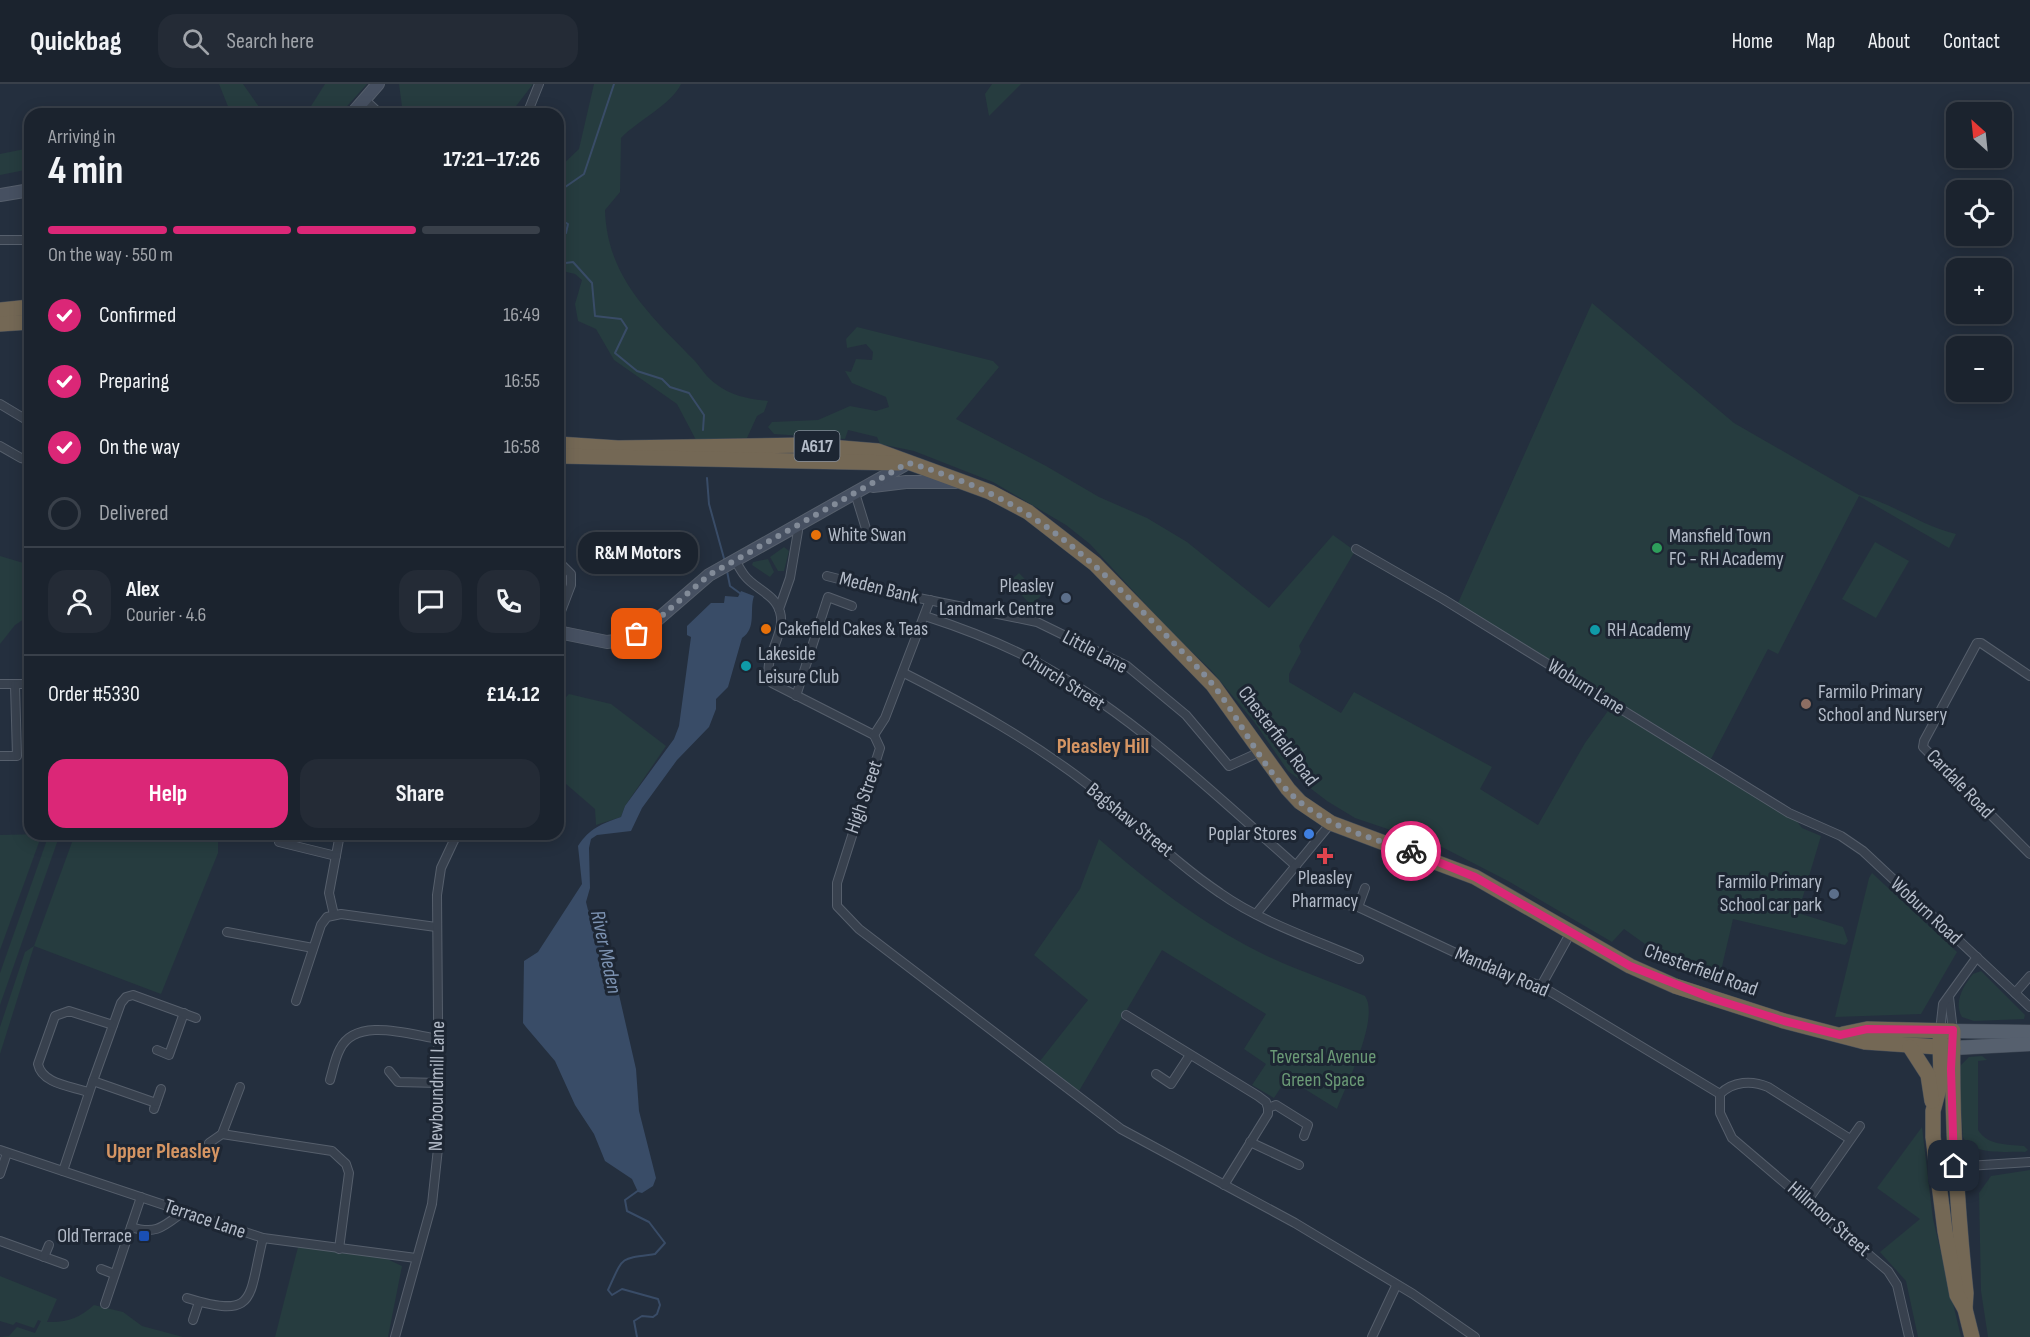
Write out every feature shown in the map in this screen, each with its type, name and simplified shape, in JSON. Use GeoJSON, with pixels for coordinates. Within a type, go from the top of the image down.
{"type":"FeatureCollection","features":[{"type":"Feature","properties":{"kind":"highway"},"geometry":{"type":"LineString","coordinates":[[0,310],[24,308]]}},
{"type":"Feature","properties":{"kind":"highway"},"geometry":{"type":"LineString","coordinates":[[0,324],[24,322]]}},
{"type":"Feature","properties":{"kind":"highway","name":"A617"},"geometry":{"type":"LineString","coordinates":[[564,444],[618,448],[806,445],[878,451],[908,463]]}},
{"type":"Feature","properties":{"kind":"highway","name":"A617"},"geometry":{"type":"LineString","coordinates":[[564,456],[908,463]]}},
{"type":"Feature","properties":{"kind":"highway","name":"Chesterfield Road"},"geometry":{"type":"LineString","coordinates":[[908,463],[963,482],[1028,512],[1095,564],[1213,685],[1260,752],[1300,802],[1331,823],[1475,877],[1630,966],[1675,986],[1784,1021],[1840,1035]]}},
{"type":"Feature","properties":{"kind":"highway","name":"A617"},"geometry":{"type":"LineString","coordinates":[[1840,1035],[1867,1029],[1947,1031]]}},
{"type":"Feature","properties":{"kind":"highway"},"geometry":{"type":"LineString","coordinates":[[1947,1031],[1954,1166],[1966,1293],[1965,1309]]}},
{"type":"Feature","properties":{"kind":"highway","name":"A617"},"geometry":{"type":"LineString","coordinates":[[1840,1035],[1865,1042],[1947,1048]]}},
{"type":"Feature","properties":{"kind":"highway"},"geometry":{"type":"LineString","coordinates":[[1910,1047],[1928,1075],[1933,1111],[1936,1168],[1957,1294],[1965,1309],[1972,1337]]}},
{"type":"Feature","properties":{"kind":"highway"},"geometry":{"type":"LineString","coordinates":[[1933,1111],[1947,1048]]}},
{"type":"Feature","properties":{"kind":"main road"},"geometry":{"type":"LineString","coordinates":[[1947,1031],[2030,1032]]}},
{"type":"Feature","properties":{"kind":"main road"},"geometry":{"type":"LineString","coordinates":[[1947,1048],[2030,1044]]}},
{"type":"Feature","properties":{"kind":"street"},"geometry":{"type":"LineString","coordinates":[[357,108],[378,84]]}},
{"type":"Feature","properties":{"kind":"street"},"geometry":{"type":"LineString","coordinates":[[529,108],[539,84]]}},
{"type":"Feature","properties":{"kind":"street"},"geometry":{"type":"LineString","coordinates":[[364,99],[374,108]]}},
{"type":"Feature","properties":{"kind":"street"},"geometry":{"type":"LineString","coordinates":[[0,195],[24,191]]}},
{"type":"Feature","properties":{"kind":"street"},"geometry":{"type":"LineString","coordinates":[[0,240],[24,240]]}},
{"type":"Feature","properties":{"kind":"street"},"geometry":{"type":"LineString","coordinates":[[0,404],[24,418]]}},
{"type":"Feature","properties":{"kind":"street"},"geometry":{"type":"LineString","coordinates":[[0,447],[24,458]]}},
{"type":"Feature","properties":{"kind":"street","name":"Chesterfield Road"},"geometry":{"type":"LineString","coordinates":[[564,633],[607,642],[623,640],[650,626],[719,569],[908,463]]}},
{"type":"Feature","properties":{"kind":"street","name":"Chesterfield Road"},"geometry":{"type":"LineString","coordinates":[[869,486],[906,482],[963,482]]}},
{"type":"Feature","properties":{"kind":"street"},"geometry":{"type":"LineString","coordinates":[[855,493],[867,532],[883,537]]}},
{"type":"Feature","properties":{"kind":"street"},"geometry":{"type":"LineString","coordinates":[[779,609],[790,578],[798,531],[796,526]]}},
{"type":"Feature","properties":{"kind":"street","name":"Woburn Lane"},"geometry":{"type":"LineString","coordinates":[[1356,549],[1443,599],[1789,813],[1815,826]]}},
{"type":"Feature","properties":{"kind":"street"},"geometry":{"type":"LineString","coordinates":[[733,561],[745,576],[773,600],[779,609],[781,619],[768,671],[777,688],[874,735]]}},
{"type":"Feature","properties":{"kind":"street"},"geometry":{"type":"LineString","coordinates":[[564,567],[571,574],[571,585],[564,603]]}},
{"type":"Feature","properties":{"kind":"street","name":"Meden Bank"},"geometry":{"type":"LineString","coordinates":[[827,576],[930,600]]}},
{"type":"Feature","properties":{"kind":"street"},"geometry":{"type":"LineString","coordinates":[[796,696],[828,597],[852,606]]}},
{"type":"Feature","properties":{"kind":"street","name":"Little Lane"},"geometry":{"type":"LineString","coordinates":[[930,600],[1037,622],[1127,666],[1186,715],[1229,766],[1260,752]]}},
{"type":"Feature","properties":{"kind":"street","name":"High Street"},"geometry":{"type":"LineString","coordinates":[[930,600],[904,673],[885,718],[874,735],[880,748],[843,857],[835,897],[843,914],[973,1014],[1074,1096],[1146,1145],[1224,1185]]}},
{"type":"Feature","properties":{"kind":"street","name":"Church Street"},"geometry":{"type":"LineString","coordinates":[[925,616],[975,633],[1023,655],[1093,697],[1160,747],[1296,866]]}},
{"type":"Feature","properties":{"kind":"street","name":"Cardale Road"},"geometry":{"type":"LineString","coordinates":[[2030,676],[1981,643],[1977,643],[1924,741],[1923,747],[2030,854]]}},
{"type":"Feature","properties":{"kind":"street","name":"Bagshaw Street"},"geometry":{"type":"LineString","coordinates":[[904,673],[969,706],[1021,738],[1089,785],[1220,894],[1256,914],[1359,959]]}},
{"type":"Feature","properties":{"kind":"street"},"geometry":{"type":"LineString","coordinates":[[0,684],[24,684]]}},
{"type":"Feature","properties":{"kind":"street"},"geometry":{"type":"LineString","coordinates":[[0,756],[17,756],[15,685]]}},
{"type":"Feature","properties":{"kind":"street"},"geometry":{"type":"LineString","coordinates":[[1256,914],[1331,823]]}},
{"type":"Feature","properties":{"kind":"street","name":"Woburn Road"},"geometry":{"type":"LineString","coordinates":[[1815,826],[1841,836],[1863,851],[2030,1007]]}},
{"type":"Feature","properties":{"kind":"street"},"geometry":{"type":"LineString","coordinates":[[334,915],[329,893],[339,840]]}},
{"type":"Feature","properties":{"kind":"street","name":"Newboundmill Lane"},"geometry":{"type":"LineString","coordinates":[[395,1337],[432,1204],[438,1139],[439,1083],[436,927],[441,867],[454,840]]}},
{"type":"Feature","properties":{"kind":"street"},"geometry":{"type":"LineString","coordinates":[[279,842],[336,856]]}},
{"type":"Feature","properties":{"kind":"street"},"geometry":{"type":"LineString","coordinates":[[288,855],[291,845]]}},
{"type":"Feature","properties":{"kind":"street"},"geometry":{"type":"LineString","coordinates":[[1358,907],[1365,888]]}},
{"type":"Feature","properties":{"kind":"street","name":"Mandalay Road"},"geometry":{"type":"LineString","coordinates":[[1339,903],[1358,907],[1475,962],[1541,986],[1720,1094]]}},
{"type":"Feature","properties":{"kind":"street"},"geometry":{"type":"LineString","coordinates":[[296,1001],[321,925],[327,917],[334,915],[436,927]]}},
{"type":"Feature","properties":{"kind":"street"},"geometry":{"type":"LineString","coordinates":[[238,934],[241,922]]}},
{"type":"Feature","properties":{"kind":"street"},"geometry":{"type":"LineString","coordinates":[[228,932],[313,948]]}},
{"type":"Feature","properties":{"kind":"street"},"geometry":{"type":"LineString","coordinates":[[1541,986],[1571,932]]}},
{"type":"Feature","properties":{"kind":"street"},"geometry":{"type":"LineString","coordinates":[[1947,1031],[1943,1004],[1956,982],[1977,957]]}},
{"type":"Feature","properties":{"kind":"street"},"geometry":{"type":"LineString","coordinates":[[2014,993],[2030,976]]}},
{"type":"Feature","properties":{"kind":"street"},"geometry":{"type":"LineString","coordinates":[[63,1171],[88,1092],[121,1003],[126,997],[133,994],[196,1018]]}},
{"type":"Feature","properties":{"kind":"street"},"geometry":{"type":"LineString","coordinates":[[1947,1031],[1949,997]]}},
{"type":"Feature","properties":{"kind":"street"},"geometry":{"type":"LineString","coordinates":[[88,1092],[45,1077],[40,1071],[38,1064],[55,1016],[69,1011],[113,1025]]}},
{"type":"Feature","properties":{"kind":"street"},"geometry":{"type":"LineString","coordinates":[[157,1050],[169,1055],[184,1013]]}},
{"type":"Feature","properties":{"kind":"street"},"geometry":{"type":"LineString","coordinates":[[1126,1015],[1266,1102],[1268,1114],[1224,1185],[1305,1229],[1396,1286],[1413,1294],[1475,1337]]}},
{"type":"Feature","properties":{"kind":"street"},"geometry":{"type":"LineString","coordinates":[[330,1080],[340,1049],[347,1039],[357,1033],[393,1032],[439,1039]]}},
{"type":"Feature","properties":{"kind":"street"},"geometry":{"type":"LineString","coordinates":[[1156,1074],[1171,1084],[1190,1055]]}},
{"type":"Feature","properties":{"kind":"street"},"geometry":{"type":"LineString","coordinates":[[389,1071],[398,1082],[439,1083]]}},
{"type":"Feature","properties":{"kind":"street"},"geometry":{"type":"LineString","coordinates":[[1720,1094],[1726,1088],[1755,1081],[1850,1139]]}},
{"type":"Feature","properties":{"kind":"street"},"geometry":{"type":"LineString","coordinates":[[93,1082],[155,1106],[161,1089]]}},
{"type":"Feature","properties":{"kind":"street"},"geometry":{"type":"LineString","coordinates":[[209,1143],[222,1134],[240,1087]]}},
{"type":"Feature","properties":{"kind":"street","name":"Hillmoor Street"},"geometry":{"type":"LineString","coordinates":[[1720,1094],[1718,1103],[1721,1119],[1732,1138],[1808,1200],[1888,1271],[1897,1285],[1909,1337]]}},
{"type":"Feature","properties":{"kind":"street"},"geometry":{"type":"LineString","coordinates":[[1268,1108],[1276,1105],[1308,1125],[1304,1136]]}},
{"type":"Feature","properties":{"kind":"street"},"geometry":{"type":"LineString","coordinates":[[1808,1200],[1830,1172],[1860,1126]]}},
{"type":"Feature","properties":{"kind":"street"},"geometry":{"type":"LineString","coordinates":[[222,1134],[332,1151],[340,1157],[349,1173],[339,1249]]}},
{"type":"Feature","properties":{"kind":"street"},"geometry":{"type":"LineString","coordinates":[[1250,1142],[1299,1165]]}},
{"type":"Feature","properties":{"kind":"street"},"geometry":{"type":"LineString","coordinates":[[0,1174],[4,1152]]}},
{"type":"Feature","properties":{"kind":"street","name":"Terrace Lane"},"geometry":{"type":"LineString","coordinates":[[4,1152],[263,1238],[416,1258]]}},
{"type":"Feature","properties":{"kind":"street"},"geometry":{"type":"LineString","coordinates":[[1936,1168],[2030,1162]]}},
{"type":"Feature","properties":{"kind":"street"},"geometry":{"type":"LineString","coordinates":[[105,1304],[141,1197]]}},
{"type":"Feature","properties":{"kind":"street"},"geometry":{"type":"LineString","coordinates":[[131,1227],[145,1231],[156,1230],[183,1212]]}},
{"type":"Feature","properties":{"kind":"street"},"geometry":{"type":"LineString","coordinates":[[187,1298],[220,1308],[242,1304],[249,1296],[263,1238]]}},
{"type":"Feature","properties":{"kind":"street"},"geometry":{"type":"LineString","coordinates":[[0,1241],[64,1264]]}},
{"type":"Feature","properties":{"kind":"street"},"geometry":{"type":"LineString","coordinates":[[44,1257],[49,1245]]}},
{"type":"Feature","properties":{"kind":"street"},"geometry":{"type":"LineString","coordinates":[[101,1269],[114,1274]]}},
{"type":"Feature","properties":{"kind":"street"},"geometry":{"type":"LineString","coordinates":[[1372,1337],[1396,1286]]}},
{"type":"Feature","properties":{"kind":"street"},"geometry":{"type":"LineString","coordinates":[[193,1320],[199,1302]]}},
{"type":"Feature","properties":{"kind":"green space"},"geometry":{"type":"Polygon","coordinates":[[[219,84],[243,84],[260,108],[229,108],[219,84]]]}},
{"type":"Feature","properties":{"kind":"green space"},"geometry":{"type":"Polygon","coordinates":[[[325,84],[367,84],[345,108],[310,108],[325,84]]]}},
{"type":"Feature","properties":{"kind":"green space"},"geometry":{"type":"Polygon","coordinates":[[[399,84],[533,84],[515,108],[402,108],[399,84]]]}},
{"type":"Feature","properties":{"kind":"green space"},"geometry":{"type":"Polygon","coordinates":[[[594,84],[681,84],[670,98],[621,138],[620,192],[605,210],[608,234],[622,275],[634,293],[710,379],[734,394],[768,401],[764,412],[757,416],[747,438],[696,440],[677,404],[614,360],[596,329],[578,321],[575,304],[582,280],[575,274],[564,271],[564,163],[579,149],[594,84]]]}},
{"type":"Feature","properties":{"kind":"green space"},"geometry":{"type":"Polygon","coordinates":[[[992,84],[1021,84],[989,116],[985,94],[992,84]]]}},
{"type":"Feature","properties":{"kind":"green space"},"geometry":{"type":"Polygon","coordinates":[[[24,149],[24,170],[0,175],[0,154],[24,149]]]}},
{"type":"Feature","properties":{"kind":"green space","name":"Mansfield Town FC - RH Academy"},"geometry":{"type":"Polygon","coordinates":[[[1592,303],[1734,423],[1859,495],[1884,503],[1931,526],[1956,534],[1949,548],[1859,496],[1778,654],[1768,649],[1711,759],[1458,603],[1592,303]]]}},
{"type":"Feature","properties":{"kind":"green space"},"geometry":{"type":"Polygon","coordinates":[[[857,327],[993,361],[999,367],[956,419],[1046,466],[1099,497],[1147,518],[1187,542],[1269,608],[1333,535],[1355,551],[1299,646],[1301,652],[1289,674],[1289,682],[1341,713],[1354,692],[1492,767],[1480,789],[1538,825],[1585,743],[1610,708],[1796,820],[1802,828],[1821,836],[1798,913],[1843,927],[1848,941],[1845,945],[1733,919],[1719,979],[1677,967],[1624,929],[1612,942],[1508,881],[1444,848],[1355,818],[1327,801],[1288,771],[1255,723],[1211,670],[1171,632],[1090,544],[1066,525],[993,482],[914,451],[880,444],[877,437],[848,430],[845,439],[774,434],[768,427],[772,422],[818,420],[850,406],[876,411],[889,407],[886,397],[852,383],[845,371],[851,372],[856,359],[872,360],[873,352],[866,344],[847,348],[846,339],[857,327]]]}},
{"type":"Feature","properties":{"kind":"green space"},"geometry":{"type":"Polygon","coordinates":[[[1875,542],[1909,561],[1876,618],[1842,599],[1875,542]]]}},
{"type":"Feature","properties":{"kind":"green space"},"geometry":{"type":"Polygon","coordinates":[[[784,547],[789,551],[784,571],[778,571],[770,557],[784,547]]]}},
{"type":"Feature","properties":{"kind":"green space"},"geometry":{"type":"Polygon","coordinates":[[[0,556],[24,563],[24,619],[15,625],[0,644],[0,556]]]}},
{"type":"Feature","properties":{"kind":"green space"},"geometry":{"type":"Polygon","coordinates":[[[768,559],[774,572],[770,577],[752,565],[753,562],[768,559]]]}},
{"type":"Feature","properties":{"kind":"green space"},"geometry":{"type":"Polygon","coordinates":[[[1019,573],[1041,596],[1031,605],[1009,582],[1019,573]]]}},
{"type":"Feature","properties":{"kind":"green space"},"geometry":{"type":"Polygon","coordinates":[[[569,694],[611,704],[666,746],[625,806],[621,817],[596,825],[595,809],[564,782],[564,699],[569,694]]]}},
{"type":"Feature","properties":{"kind":"green space"},"geometry":{"type":"Polygon","coordinates":[[[24,834],[24,840],[40,840],[0,950],[0,835],[24,834]]]}},
{"type":"Feature","properties":{"kind":"green space","name":"Teversal Avenue Green Space"},"geometry":{"type":"Polygon","coordinates":[[[1099,839],[1156,886],[1217,929],[1274,959],[1365,996],[1368,1020],[1365,1035],[1337,1109],[1287,1078],[1274,1098],[1252,1085],[1266,1064],[1244,1049],[1266,1014],[1162,950],[1079,1091],[1040,1061],[1088,1000],[1034,955],[1080,889],[1099,839]]]}},
{"type":"Feature","properties":{"kind":"green space"},"geometry":{"type":"Polygon","coordinates":[[[47,840],[58,840],[0,1005],[0,973],[47,840]]]}},
{"type":"Feature","properties":{"kind":"green space"},"geometry":{"type":"Polygon","coordinates":[[[73,840],[218,840],[218,853],[161,994],[34,946],[73,840]]]}},
{"type":"Feature","properties":{"kind":"green space"},"geometry":{"type":"Polygon","coordinates":[[[1872,873],[1957,952],[1921,1014],[1835,1017],[1872,873]]]}},
{"type":"Feature","properties":{"kind":"green space"},"geometry":{"type":"Polygon","coordinates":[[[34,946],[0,1054],[0,1027],[25,952],[34,946]]]}},
{"type":"Feature","properties":{"kind":"green space"},"geometry":{"type":"Polygon","coordinates":[[[1981,971],[2025,1015],[2024,1019],[1974,1021],[1962,1017],[1959,1006],[1961,994],[1973,974],[1981,971]]]}},
{"type":"Feature","properties":{"kind":"green space"},"geometry":{"type":"Polygon","coordinates":[[[1982,1056],[1987,1060],[1978,1061],[1978,1130],[1992,1142],[2024,1146],[2028,1150],[2025,1152],[1982,1150],[1968,1143],[1963,1137],[1958,1068],[1969,1057],[1982,1056]]]}},
{"type":"Feature","properties":{"kind":"green space"},"geometry":{"type":"Polygon","coordinates":[[[1922,1127],[1933,1219],[1961,1337],[1918,1337],[1906,1281],[1880,1252],[1920,1219],[1877,1188],[1922,1127]]]}},
{"type":"Feature","properties":{"kind":"green space"},"geometry":{"type":"Polygon","coordinates":[[[2030,1170],[2030,1337],[1988,1337],[1981,1291],[1979,1193],[1991,1176],[2030,1170]]]}},
{"type":"Feature","properties":{"kind":"green space"},"geometry":{"type":"Polygon","coordinates":[[[298,1247],[385,1258],[402,1266],[388,1337],[275,1337],[298,1247]]]}},
{"type":"Feature","properties":{"kind":"green space"},"geometry":{"type":"Polygon","coordinates":[[[0,1276],[57,1299],[47,1322],[72,1319],[94,1305],[123,1312],[142,1326],[183,1337],[0,1337],[9,1336],[17,1327],[35,1333],[41,1321],[38,1320],[34,1328],[16,1322],[13,1325],[0,1321],[0,1276]]]}},
{"type":"Feature","properties":{"kind":"water"},"geometry":{"type":"Polygon","coordinates":[[[741,591],[754,596],[750,629],[742,638],[728,687],[716,699],[716,709],[709,727],[677,760],[642,808],[631,831],[597,835],[591,839],[589,848],[590,888],[586,902],[588,910],[600,923],[601,916],[636,1069],[639,1111],[656,1178],[653,1186],[642,1193],[638,1192],[632,1179],[605,1161],[594,1134],[575,1105],[555,1061],[523,1023],[524,961],[538,952],[582,884],[578,846],[596,827],[621,817],[625,806],[674,739],[679,726],[691,637],[687,635],[687,626],[711,603],[724,603],[725,596],[738,597],[741,591]]]}},
{"type":"Feature","properties":{"kind":"waterway","name":"River Meden"},"geometry":{"type":"LineString","coordinates":[[564,188],[584,174],[614,84]]}},
{"type":"Feature","properties":{"kind":"waterway","name":"River Meden"},"geometry":{"type":"LineString","coordinates":[[564,222],[568,224],[564,234]]}},
{"type":"Feature","properties":{"kind":"waterway","name":"River Meden"},"geometry":{"type":"LineString","coordinates":[[564,263],[573,262],[592,283],[595,316],[621,319],[627,328],[615,353],[637,371],[662,379],[670,387],[689,393],[704,415],[703,430]]}},
{"type":"Feature","properties":{"kind":"waterway","name":"River Meden"},"geometry":{"type":"LineString","coordinates":[[707,478],[709,504],[725,562]]}},
{"type":"Feature","properties":{"kind":"waterway","name":"River Meden"},"geometry":{"type":"LineString","coordinates":[[727,571],[730,586],[741,594]]}},
{"type":"Feature","properties":{"kind":"waterway","name":"River Meden"},"geometry":{"type":"LineString","coordinates":[[637,1337],[634,1321],[642,1316],[653,1317],[657,1314],[660,1305],[658,1299],[622,1289],[612,1295],[608,1290],[624,1261],[655,1254],[665,1243],[649,1222],[627,1211],[625,1200],[639,1190]]}},
{"type":"Feature","properties":{"kind":"way so far"},"geometry":{"type":"LineString","coordinates":[[637,634],[650,626],[696,585],[719,569],[773,541],[826,508],[908,463],[922,466],[990,492],[1028,512],[1072,544],[1095,564],[1213,685],[1278,777],[1300,802],[1331,823],[1365,837],[1411,851]]}},
{"type":"Feature","properties":{"kind":"place","name":"White Swan"},"geometry":{"type":"Point","coordinates":[816,535]}},
{"type":"Feature","properties":{"kind":"place","name":"Mansfield Town FC - RH Academy"},"geometry":{"type":"Point","coordinates":[1657,548]}},
{"type":"Feature","properties":{"kind":"place","name":"Pleasley Landmark Centre"},"geometry":{"type":"Point","coordinates":[1066,598]}},
{"type":"Feature","properties":{"kind":"place","name":"Cakefield Cakes & Teas"},"geometry":{"type":"Point","coordinates":[766,629]}},
{"type":"Feature","properties":{"kind":"place","name":"RH Academy"},"geometry":{"type":"Point","coordinates":[1595,630]}},
{"type":"Feature","properties":{"kind":"place","name":"R&M Motors"},"geometry":{"type":"Point","coordinates":[637,634]}},
{"type":"Feature","properties":{"kind":"place","name":"Lakeside Leisure Club"},"geometry":{"type":"Point","coordinates":[746,666]}},
{"type":"Feature","properties":{"kind":"place","name":"Farmilo Primary School and Nursery"},"geometry":{"type":"Point","coordinates":[1806,704]}},
{"type":"Feature","properties":{"kind":"place","name":"Poplar Stores"},"geometry":{"type":"Point","coordinates":[1309,834]}},
{"type":"Feature","properties":{"kind":"place","name":"Pleasley Pharmacy"},"geometry":{"type":"Point","coordinates":[1325,856]}},
{"type":"Feature","properties":{"kind":"place","name":"Farmilo Primary School car park"},"geometry":{"type":"Point","coordinates":[1834,894]}},
{"type":"Feature","properties":{"kind":"place","name":"Old Terrace"},"geometry":{"type":"Point","coordinates":[144,1236]}},
{"type":"Feature","properties":{"kind":"district","name":"Pleasley Hill"},"geometry":{"type":"Point","coordinates":[1103,746]}},
{"type":"Feature","properties":{"kind":"district","name":"Upper Pleasley"},"geometry":{"type":"Point","coordinates":[163,1151]}},
{"type":"Feature","properties":{"kind":"route"},"geometry":{"type":"LineString","coordinates":[[1411,851],[1475,877],[1630,966],[1675,986],[1711,998],[1784,1021],[1840,1035],[1867,1029],[1953,1030],[1951,1069],[1954,1166]]}}]}
